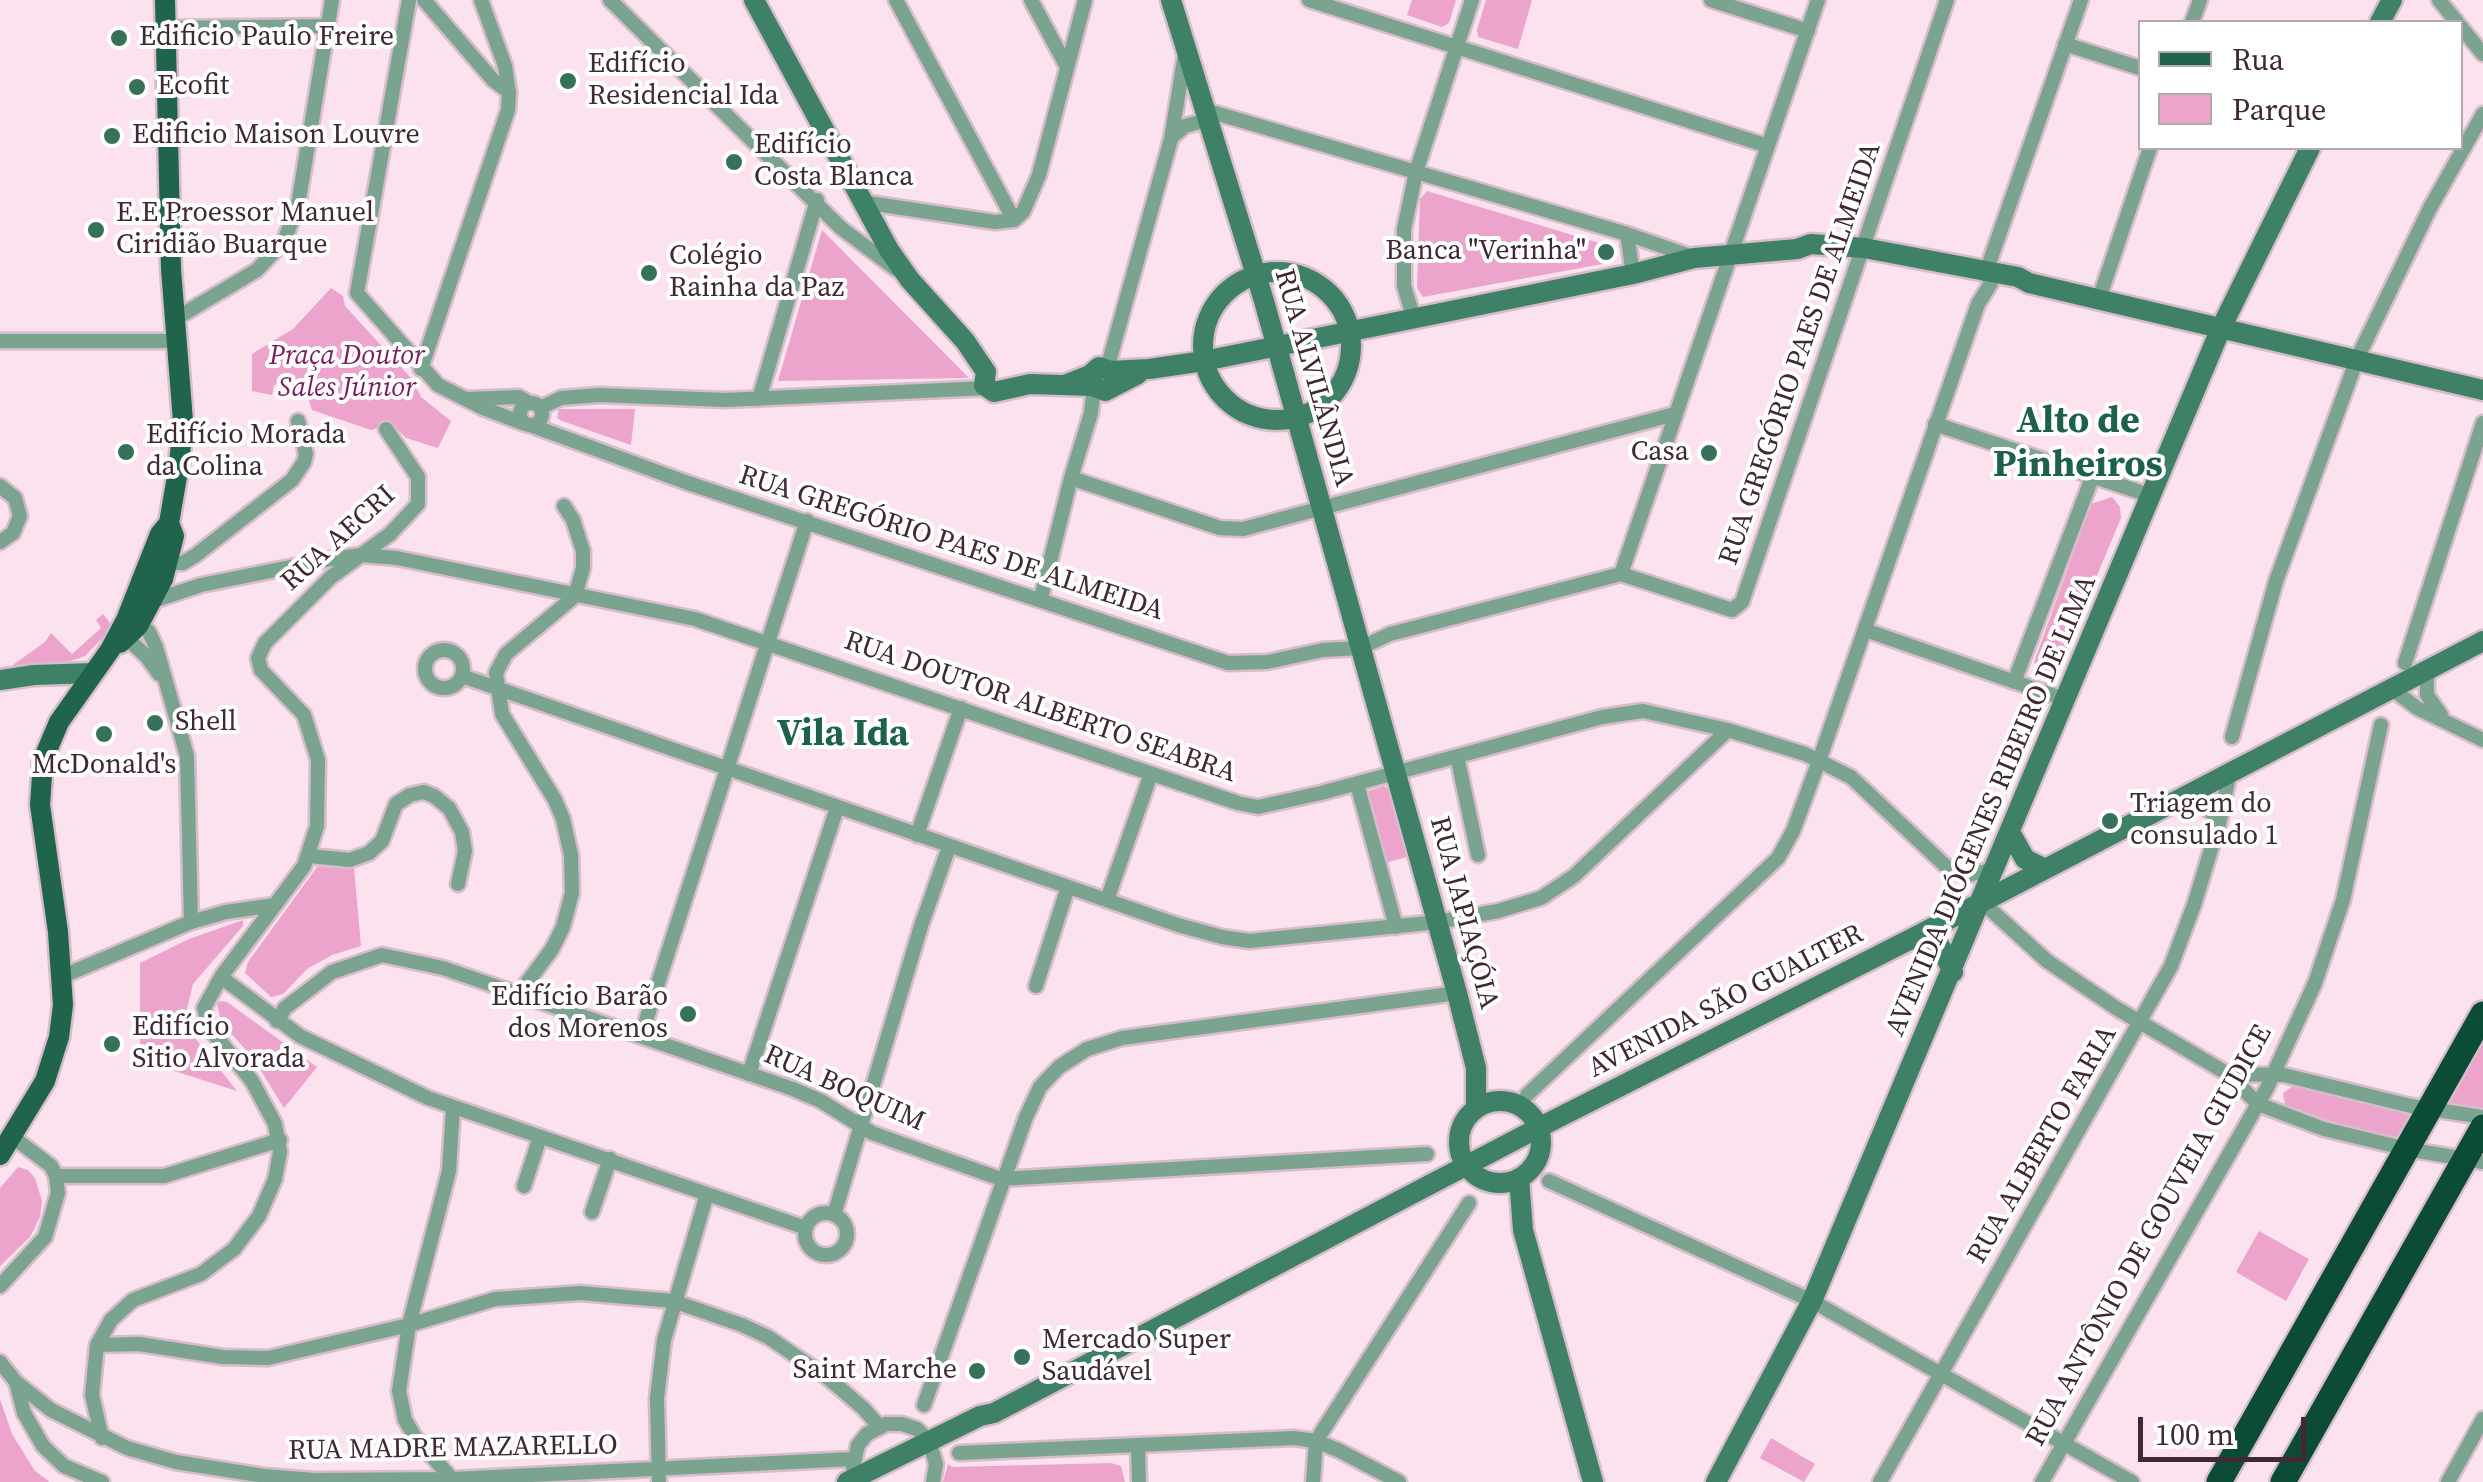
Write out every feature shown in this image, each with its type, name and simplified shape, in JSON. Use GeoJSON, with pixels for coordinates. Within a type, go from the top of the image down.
{"type":"FeatureCollection","features":[{"type":"Feature","properties":{"kind":"highway"},"geometry":{"type":"LineString","coordinates":[[2219,1482],[2483,1014]]}},
{"type":"Feature","properties":{"kind":"highway"},"geometry":{"type":"LineString","coordinates":[[2283,1482],[2474,1161],[2483,1127]]}},
{"type":"Feature","properties":{"kind":"main road"},"geometry":{"type":"LineString","coordinates":[[0,1155],[14,1137],[54,1059],[63,1004],[40,784],[52,736],[71,702],[129,624],[174,536],[169,523],[180,466],[183,421],[175,330],[165,0]]}},
{"type":"Feature","properties":{"kind":"street"},"geometry":{"type":"LineString","coordinates":[[0,341],[175,330],[258,270],[284,242],[298,205],[332,0]]}},
{"type":"Feature","properties":{"kind":"street","name":"RUA GREGÓRIO PAES DE ALMEIDA"},"geometry":{"type":"LineString","coordinates":[[410,0],[357,293],[421,369],[449,392],[533,416],[568,438],[688,483],[1228,663],[1267,662],[1358,642],[1621,574],[1724,609],[1732,610],[1742,602],[1948,0]]}},
{"type":"Feature","properties":{"kind":"street"},"geometry":{"type":"LineString","coordinates":[[424,0],[493,80],[509,92]]}},
{"type":"Feature","properties":{"kind":"street"},"geometry":{"type":"LineString","coordinates":[[421,369],[504,124],[509,92],[505,66],[481,0]]}},
{"type":"Feature","properties":{"kind":"street"},"geometry":{"type":"LineString","coordinates":[[610,0],[842,228],[910,280],[995,378]]}},
{"type":"Feature","properties":{"kind":"street"},"geometry":{"type":"LineString","coordinates":[[754,0],[910,280]]}},
{"type":"Feature","properties":{"kind":"street"},"geometry":{"type":"LineString","coordinates":[[896,0],[1014,220]]}},
{"type":"Feature","properties":{"kind":"street"},"geometry":{"type":"LineString","coordinates":[[1031,0],[1068,67]]}},
{"type":"Feature","properties":{"kind":"street"},"geometry":{"type":"LineString","coordinates":[[872,210],[978,221],[1014,220],[1023,212],[1032,196],[1085,0]]}},
{"type":"Feature","properties":{"kind":"street","name":"RUA ALVILÂNDIA"},"geometry":{"type":"LineString","coordinates":[[1172,0],[1256,274],[1396,772]]}},
{"type":"Feature","properties":{"kind":"street"},"geometry":{"type":"LineString","coordinates":[[1309,0],[1768,146]]}},
{"type":"Feature","properties":{"kind":"street"},"geometry":{"type":"LineString","coordinates":[[1414,319],[1404,286],[1402,248],[1416,172],[1472,0]]}},
{"type":"Feature","properties":{"kind":"street"},"geometry":{"type":"LineString","coordinates":[[1712,0],[1808,30]]}},
{"type":"Feature","properties":{"kind":"street"},"geometry":{"type":"LineString","coordinates":[[1621,574],[1818,0]]}},
{"type":"Feature","properties":{"kind":"street"},"geometry":{"type":"LineString","coordinates":[[1526,1095],[1778,858],[1793,831],[2082,0]]}},
{"type":"Feature","properties":{"kind":"street"},"geometry":{"type":"LineString","coordinates":[[2439,0],[2456,20]]}},
{"type":"Feature","properties":{"kind":"street"},"geometry":{"type":"LineString","coordinates":[[166,28],[328,26]]}},
{"type":"Feature","properties":{"kind":"street"},"geometry":{"type":"LineString","coordinates":[[2463,29],[2483,54]]}},
{"type":"Feature","properties":{"kind":"street"},"geometry":{"type":"LineString","coordinates":[[2064,44],[2138,67]]}},
{"type":"Feature","properties":{"kind":"street"},"geometry":{"type":"LineString","coordinates":[[1041,598],[1071,478],[1171,139],[1186,49]]}},
{"type":"Feature","properties":{"kind":"street"},"geometry":{"type":"LineString","coordinates":[[2463,149],[2483,114]]}},
{"type":"Feature","properties":{"kind":"street"},"geometry":{"type":"LineString","coordinates":[[1171,139],[1185,126],[1208,120],[1242,121],[1627,234],[1694,258]]}},
{"type":"Feature","properties":{"kind":"street"},"geometry":{"type":"LineString","coordinates":[[1208,120],[1242,121]]}},
{"type":"Feature","properties":{"kind":"street"},"geometry":{"type":"LineString","coordinates":[[2098,300],[2149,150]]}},
{"type":"Feature","properties":{"kind":"street","name":"AVENIDA DIÓGENES RIBEIRO DE LIMA"},"geometry":{"type":"LineString","coordinates":[[1716,1482],[1812,1301],[2221,328],[2309,150]]}},
{"type":"Feature","properties":{"kind":"street"},"geometry":{"type":"LineString","coordinates":[[2232,737],[2276,581],[2357,359],[2430,208],[2463,150]]}},
{"type":"Feature","properties":{"kind":"street"},"geometry":{"type":"LineString","coordinates":[[759,399],[817,200]]}},
{"type":"Feature","properties":{"kind":"street"},"geometry":{"type":"LineString","coordinates":[[842,228],[862,228],[872,210]]}},
{"type":"Feature","properties":{"kind":"street"},"geometry":{"type":"LineString","coordinates":[[1627,234],[1632,274]]}},
{"type":"Feature","properties":{"kind":"street"},"geometry":{"type":"LineString","coordinates":[[533,416],[562,398],[600,395],[759,399],[953,389],[995,378],[1030,384],[1067,384],[1350,332],[1694,258],[1797,249],[1810,255],[1862,253],[1986,278],[2018,277],[2029,284],[2483,390]]}},
{"type":"Feature","properties":{"kind":"street"},"geometry":{"type":"LineString","coordinates":[[1283,272],[1321,286],[1340,306],[1350,332],[1346,376],[1317,410],[1296,418],[1266,420],[1238,410],[1216,389],[1204,361],[1206,324],[1213,308],[1224,293],[1256,274],[1283,272]]}},
{"type":"Feature","properties":{"kind":"street","name":"RUA GREGÓRIO PAES DE ALMEIDA"},"geometry":{"type":"LineString","coordinates":[[466,399],[519,397],[533,416]]}},
{"type":"Feature","properties":{"kind":"street"},"geometry":{"type":"LineString","coordinates":[[1071,478],[1231,530],[1676,414]]}},
{"type":"Feature","properties":{"kind":"street"},"geometry":{"type":"LineString","coordinates":[[158,566],[183,562],[196,555],[292,480],[306,454],[298,422]]}},
{"type":"Feature","properties":{"kind":"street"},"geometry":{"type":"LineString","coordinates":[[1935,424],[2152,496]]}},
{"type":"Feature","properties":{"kind":"street"},"geometry":{"type":"LineString","coordinates":[[2405,662],[2483,424]]}},
{"type":"Feature","properties":{"kind":"street","name":"RUA AECRI"},"geometry":{"type":"LineString","coordinates":[[280,1140],[267,1104],[206,1022],[205,1003],[309,856],[320,783],[314,739],[304,715],[261,670],[258,658],[265,642],[340,568],[414,512],[420,495],[414,469],[386,429]]}},
{"type":"Feature","properties":{"kind":"street"},"geometry":{"type":"LineString","coordinates":[[2014,682],[2092,478]]}},
{"type":"Feature","properties":{"kind":"street"},"geometry":{"type":"LineString","coordinates":[[0,486],[16,498],[20,516],[14,533],[0,542]]}},
{"type":"Feature","properties":{"kind":"street"},"geometry":{"type":"LineString","coordinates":[[518,995],[552,949],[562,927],[572,893],[571,855],[563,818],[508,728],[496,688],[496,672],[506,654],[575,596],[584,568],[583,550],[564,506]]}},
{"type":"Feature","properties":{"kind":"street"},"geometry":{"type":"LineString","coordinates":[[641,1036],[808,521]]}},
{"type":"Feature","properties":{"kind":"street","name":"RUA DOUTOR ALBERTO SEABRA"},"geometry":{"type":"LineString","coordinates":[[129,624],[200,585],[360,555],[437,566],[695,619],[1238,804],[1258,807],[1628,712],[1668,715],[1784,746],[1819,761],[1850,777],[1950,870],[1968,874],[1996,868]]}},
{"type":"Feature","properties":{"kind":"street","name":"RUA DOUTOR ALBERTO SEABRA"},"geometry":{"type":"LineString","coordinates":[[158,566],[200,585]]}},
{"type":"Feature","properties":{"kind":"street"},"geometry":{"type":"LineString","coordinates":[[129,624],[165,684],[189,766],[191,922]]}},
{"type":"Feature","properties":{"kind":"street"},"geometry":{"type":"LineString","coordinates":[[1866,630],[2067,700]]}},
{"type":"Feature","properties":{"kind":"street","name":"AVENIDA SÃO GUALTER"},"geometry":{"type":"LineString","coordinates":[[857,1476],[931,1446],[980,1416],[994,1413],[2483,641]]}},
{"type":"Feature","properties":{"kind":"street"},"geometry":{"type":"LineString","coordinates":[[2431,668],[2426,678],[2427,694],[2445,719]]}},
{"type":"Feature","properties":{"kind":"street"},"geometry":{"type":"LineString","coordinates":[[0,680],[93,672]]}},
{"type":"Feature","properties":{"kind":"street"},"geometry":{"type":"LineString","coordinates":[[462,676],[949,847],[1210,934],[1248,941],[1438,922],[1524,904],[1558,888],[1728,730]]}},
{"type":"Feature","properties":{"kind":"street"},"geometry":{"type":"LineString","coordinates":[[2392,689],[2418,708],[2483,740]]}},
{"type":"Feature","properties":{"kind":"street"},"geometry":{"type":"LineString","coordinates":[[916,835],[961,708]]}},
{"type":"Feature","properties":{"kind":"street","name":"RUA ANTÔNIO DE GOUVEIA GIUDICE"},"geometry":{"type":"LineString","coordinates":[[2042,1482],[2258,1104],[2315,983],[2343,900],[2381,725]]}},
{"type":"Feature","properties":{"kind":"street"},"geometry":{"type":"LineString","coordinates":[[1457,756],[1478,855]]}},
{"type":"Feature","properties":{"kind":"street","name":"RUA ALBERTO FARIA"},"geometry":{"type":"LineString","coordinates":[[1880,1482],[2171,966],[2220,820],[2230,771]]}},
{"type":"Feature","properties":{"kind":"street","name":"RUA JAPIAÇÓIA"},"geometry":{"type":"LineString","coordinates":[[1396,772],[1476,1068],[1476,1108],[1459,1134],[1466,1165]]}},
{"type":"Feature","properties":{"kind":"street"},"geometry":{"type":"LineString","coordinates":[[1107,900],[1152,774]]}},
{"type":"Feature","properties":{"kind":"street"},"geometry":{"type":"LineString","coordinates":[[1356,784],[1396,927]]}},
{"type":"Feature","properties":{"kind":"street"},"geometry":{"type":"LineString","coordinates":[[309,856],[350,860],[369,853],[382,841],[396,804],[424,792],[449,808],[462,832],[464,851],[458,884]]}},
{"type":"Feature","properties":{"kind":"street"},"geometry":{"type":"LineString","coordinates":[[2188,792],[2220,820]]}},
{"type":"Feature","properties":{"kind":"street"},"geometry":{"type":"LineString","coordinates":[[748,1074],[837,808]]}},
{"type":"Feature","properties":{"kind":"street"},"geometry":{"type":"LineString","coordinates":[[2011,834],[2025,859],[2045,869]]}},
{"type":"Feature","properties":{"kind":"street"},"geometry":{"type":"LineString","coordinates":[[834,1214],[949,847]]}},
{"type":"Feature","properties":{"kind":"street"},"geometry":{"type":"LineString","coordinates":[[1036,986],[1068,887]]}},
{"type":"Feature","properties":{"kind":"street"},"geometry":{"type":"LineString","coordinates":[[1982,902],[2047,961],[2228,1074],[2258,1104],[2324,1129],[2474,1161]]}},
{"type":"Feature","properties":{"kind":"street"},"geometry":{"type":"LineString","coordinates":[[63,976],[191,922],[275,905]]}},
{"type":"Feature","properties":{"kind":"street"},"geometry":{"type":"LineString","coordinates":[[1911,939],[1933,942],[1941,948],[1952,972]]}},
{"type":"Feature","properties":{"kind":"street","name":"RUA BOQUIM"},"geometry":{"type":"LineString","coordinates":[[277,1021],[285,1008],[332,972],[382,955],[443,968],[748,1074],[821,1101],[860,1126],[1001,1180],[1427,1154]]}},
{"type":"Feature","properties":{"kind":"street"},"geometry":{"type":"LineString","coordinates":[[221,977],[277,1021],[325,1050],[453,1108],[806,1228]]}},
{"type":"Feature","properties":{"kind":"street"},"geometry":{"type":"LineString","coordinates":[[924,1405],[1001,1180],[1040,1087],[1058,1067],[1087,1049],[1122,1038],[1458,993]]}},
{"type":"Feature","properties":{"kind":"street","name":"RUA JAPIAÇÓIA"},"geometry":{"type":"LineString","coordinates":[[1476,1068],[1503,1100],[1524,1109],[1538,1128]]}},
{"type":"Feature","properties":{"kind":"street"},"geometry":{"type":"LineString","coordinates":[[2228,1074],[2273,1075],[2430,1109],[2483,1116]]}},
{"type":"Feature","properties":{"kind":"street"},"geometry":{"type":"LineString","coordinates":[[1476,1108],[1503,1100]]}},
{"type":"Feature","properties":{"kind":"street"},"geometry":{"type":"LineString","coordinates":[[452,1479],[416,1438],[401,1407],[400,1376],[409,1324],[449,1171],[453,1108]]}},
{"type":"Feature","properties":{"kind":"street"},"geometry":{"type":"LineString","coordinates":[[1466,1165],[1477,1176],[1509,1180],[1534,1164],[1539,1152],[1538,1128]]}},
{"type":"Feature","properties":{"kind":"street"},"geometry":{"type":"LineString","coordinates":[[524,1186],[540,1136]]}},
{"type":"Feature","properties":{"kind":"street"},"geometry":{"type":"LineString","coordinates":[[0,1286],[45,1237],[56,1204],[56,1176],[41,1157],[14,1137]]}},
{"type":"Feature","properties":{"kind":"street"},"geometry":{"type":"LineString","coordinates":[[56,1176],[164,1176],[280,1140],[279,1166],[268,1196],[259,1216],[234,1248],[201,1274],[132,1300],[111,1320],[98,1346],[92,1395],[102,1438]]}},
{"type":"Feature","properties":{"kind":"street"},"geometry":{"type":"LineString","coordinates":[[592,1212],[610,1160]]}},
{"type":"Feature","properties":{"kind":"street"},"geometry":{"type":"LineString","coordinates":[[1509,1180],[1593,1482]]}},
{"type":"Feature","properties":{"kind":"street"},"geometry":{"type":"LineString","coordinates":[[1549,1181],[1812,1301],[2132,1482]]}},
{"type":"Feature","properties":{"kind":"street"},"geometry":{"type":"LineString","coordinates":[[658,1476],[660,1362],[673,1301],[707,1194]]}},
{"type":"Feature","properties":{"kind":"street"},"geometry":{"type":"LineString","coordinates":[[1313,1482],[1316,1441],[1470,1203]]}},
{"type":"Feature","properties":{"kind":"street"},"geometry":{"type":"LineString","coordinates":[[834,1214],[840,1218],[847,1239],[839,1252],[817,1254],[807,1243],[806,1228],[814,1217],[834,1214]]}},
{"type":"Feature","properties":{"kind":"street"},"geometry":{"type":"LineString","coordinates":[[98,1346],[139,1344],[223,1357],[268,1358],[485,1302],[517,1296],[602,1293],[673,1301],[768,1337],[828,1378],[879,1426]]}},
{"type":"Feature","properties":{"kind":"street"},"geometry":{"type":"LineString","coordinates":[[0,1362],[16,1382],[24,1414],[42,1446],[64,1466],[102,1482]]}},
{"type":"Feature","properties":{"kind":"street","name":"RUA MADRE MAZARELLO"},"geometry":{"type":"LineString","coordinates":[[16,1382],[51,1410],[102,1438],[176,1462],[265,1479],[857,1476]]}},
{"type":"Feature","properties":{"kind":"street"},"geometry":{"type":"LineString","coordinates":[[2448,1482],[2483,1420]]}},
{"type":"Feature","properties":{"kind":"street"},"geometry":{"type":"LineString","coordinates":[[857,1476],[862,1439],[879,1426],[902,1424],[917,1430],[931,1446],[936,1464],[932,1482]]}},
{"type":"Feature","properties":{"kind":"street"},"geometry":{"type":"LineString","coordinates":[[959,1453],[1294,1438],[1316,1441],[1399,1482]]}},
{"type":"Feature","properties":{"kind":"street"},"geometry":{"type":"LineString","coordinates":[[1138,1446],[1139,1482]]}},
{"type":"Feature","properties":{"kind":"green space"},"geometry":{"type":"Polygon","coordinates":[[[1412,0],[1456,0],[1449,23],[1442,27],[1407,15],[1412,0]]]}},
{"type":"Feature","properties":{"kind":"green space"},"geometry":{"type":"Polygon","coordinates":[[[1486,0],[1532,0],[1518,49],[1478,37],[1486,0]]]}},
{"type":"Feature","properties":{"kind":"green space"},"geometry":{"type":"Polygon","coordinates":[[[1427,191],[1612,247],[1617,257],[1608,263],[1423,297],[1417,288],[1420,199],[1427,191]]]}},
{"type":"Feature","properties":{"kind":"green space"},"geometry":{"type":"Polygon","coordinates":[[[822,230],[969,378],[778,381],[822,230]]]}},
{"type":"Feature","properties":{"kind":"green space","name":"Praça Doutor Sales Júnior"},"geometry":{"type":"Polygon","coordinates":[[[331,288],[343,296],[345,306],[411,378],[421,397],[451,421],[438,448],[406,438],[391,423],[371,430],[312,410],[303,383],[297,380],[274,385],[272,395],[252,391],[252,354],[293,329],[331,288]]]}},
{"type":"Feature","properties":{"kind":"green space"},"geometry":{"type":"Polygon","coordinates":[[[559,409],[635,409],[631,445],[562,421],[557,418],[559,409]]]}},
{"type":"Feature","properties":{"kind":"green space"},"geometry":{"type":"Polygon","coordinates":[[[2112,497],[2120,507],[2121,518],[2057,671],[2044,677],[2034,662],[2091,504],[2112,497]]]}},
{"type":"Feature","properties":{"kind":"green space"},"geometry":{"type":"Polygon","coordinates":[[[103,614],[113,627],[85,656],[10,667],[45,642],[51,633],[72,654],[101,628],[96,620],[103,614]]]}},
{"type":"Feature","properties":{"kind":"green space"},"geometry":{"type":"Polygon","coordinates":[[[1384,786],[1407,857],[1385,863],[1367,795],[1384,786]]]}},
{"type":"Feature","properties":{"kind":"green space"},"geometry":{"type":"Polygon","coordinates":[[[317,867],[354,868],[361,946],[332,955],[307,969],[283,994],[271,997],[245,973],[248,962],[317,867]]]}},
{"type":"Feature","properties":{"kind":"green space"},"geometry":{"type":"Polygon","coordinates":[[[243,920],[243,926],[193,984],[186,1013],[192,1034],[237,1091],[140,1060],[140,963],[189,939],[243,920]]]}},
{"type":"Feature","properties":{"kind":"green space"},"geometry":{"type":"Polygon","coordinates":[[[227,1002],[317,1067],[284,1108],[253,1058],[221,1022],[217,1004],[227,1002]]]}},
{"type":"Feature","properties":{"kind":"green space"},"geometry":{"type":"Polygon","coordinates":[[[2483,1027],[2483,1111],[2439,1106],[2483,1027]]]}},
{"type":"Feature","properties":{"kind":"green space"},"geometry":{"type":"Polygon","coordinates":[[[2295,1085],[2410,1118],[2397,1139],[2336,1123],[2285,1105],[2283,1093],[2295,1085]]]}},
{"type":"Feature","properties":{"kind":"green space"},"geometry":{"type":"Polygon","coordinates":[[[18,1167],[35,1178],[42,1201],[40,1217],[30,1237],[0,1266],[0,1188],[18,1167]]]}},
{"type":"Feature","properties":{"kind":"green space"},"geometry":{"type":"Polygon","coordinates":[[[2259,1231],[2309,1259],[2286,1301],[2236,1272],[2259,1231]]]}},
{"type":"Feature","properties":{"kind":"green space"},"geometry":{"type":"Polygon","coordinates":[[[0,1399],[12,1434],[35,1471],[50,1482],[0,1482],[0,1399]]]}},
{"type":"Feature","properties":{"kind":"green space"},"geometry":{"type":"Polygon","coordinates":[[[1771,1438],[1815,1464],[1804,1482],[1760,1458],[1771,1438]]]}},
{"type":"Feature","properties":{"kind":"green space"},"geometry":{"type":"Polygon","coordinates":[[[1111,1463],[1121,1466],[1125,1482],[943,1482],[948,1464],[952,1467],[1111,1463]]]}},
{"type":"Feature","properties":{"kind":"place","name":"Edificio Paulo Freire"},"geometry":{"type":"Point","coordinates":[119,38]}},
{"type":"Feature","properties":{"kind":"place","name":"Edifício Residencial Ida"},"geometry":{"type":"Point","coordinates":[568,81]}},
{"type":"Feature","properties":{"kind":"place","name":"Ecofit"},"geometry":{"type":"Point","coordinates":[137,87]}},
{"type":"Feature","properties":{"kind":"place","name":"Edificio Maison Louvre"},"geometry":{"type":"Point","coordinates":[112,136]}},
{"type":"Feature","properties":{"kind":"place","name":"Edifício Costa Blanca"},"geometry":{"type":"Point","coordinates":[734,162]}},
{"type":"Feature","properties":{"kind":"place","name":"E.E Proessor Manuel Ciridião Buarque"},"geometry":{"type":"Point","coordinates":[96,230]}},
{"type":"Feature","properties":{"kind":"place","name":"Banca \"Verinha\""},"geometry":{"type":"Point","coordinates":[1606,252]}},
{"type":"Feature","properties":{"kind":"place","name":"Colégio Rainha da Paz"},"geometry":{"type":"Point","coordinates":[649,273]}},
{"type":"Feature","properties":{"kind":"place","name":"Edifício Morada da Colina"},"geometry":{"type":"Point","coordinates":[126,452]}},
{"type":"Feature","properties":{"kind":"place","name":"Casa"},"geometry":{"type":"Point","coordinates":[1709,453]}},
{"type":"Feature","properties":{"kind":"place","name":"Shell"},"geometry":{"type":"Point","coordinates":[155,723]}},
{"type":"Feature","properties":{"kind":"place","name":"McDonald's"},"geometry":{"type":"Point","coordinates":[104,734]}},
{"type":"Feature","properties":{"kind":"place","name":"Triagem do consulado 1"},"geometry":{"type":"Point","coordinates":[2110,821]}},
{"type":"Feature","properties":{"kind":"place","name":"Edifício Barão dos Morenos"},"geometry":{"type":"Point","coordinates":[688,1014]}},
{"type":"Feature","properties":{"kind":"place","name":"Edifício Sitio Alvorada"},"geometry":{"type":"Point","coordinates":[112,1044]}},
{"type":"Feature","properties":{"kind":"place","name":"Mercado Super Saudável"},"geometry":{"type":"Point","coordinates":[1022,1357]}},
{"type":"Feature","properties":{"kind":"place","name":"Saint Marche"},"geometry":{"type":"Point","coordinates":[977,1371]}},
{"type":"Feature","properties":{"kind":"district","name":"Alto de Pinheiros"},"geometry":{"type":"Point","coordinates":[2078,444]}},
{"type":"Feature","properties":{"kind":"district","name":"Vila Ida"},"geometry":{"type":"Point","coordinates":[843,735]}}]}
